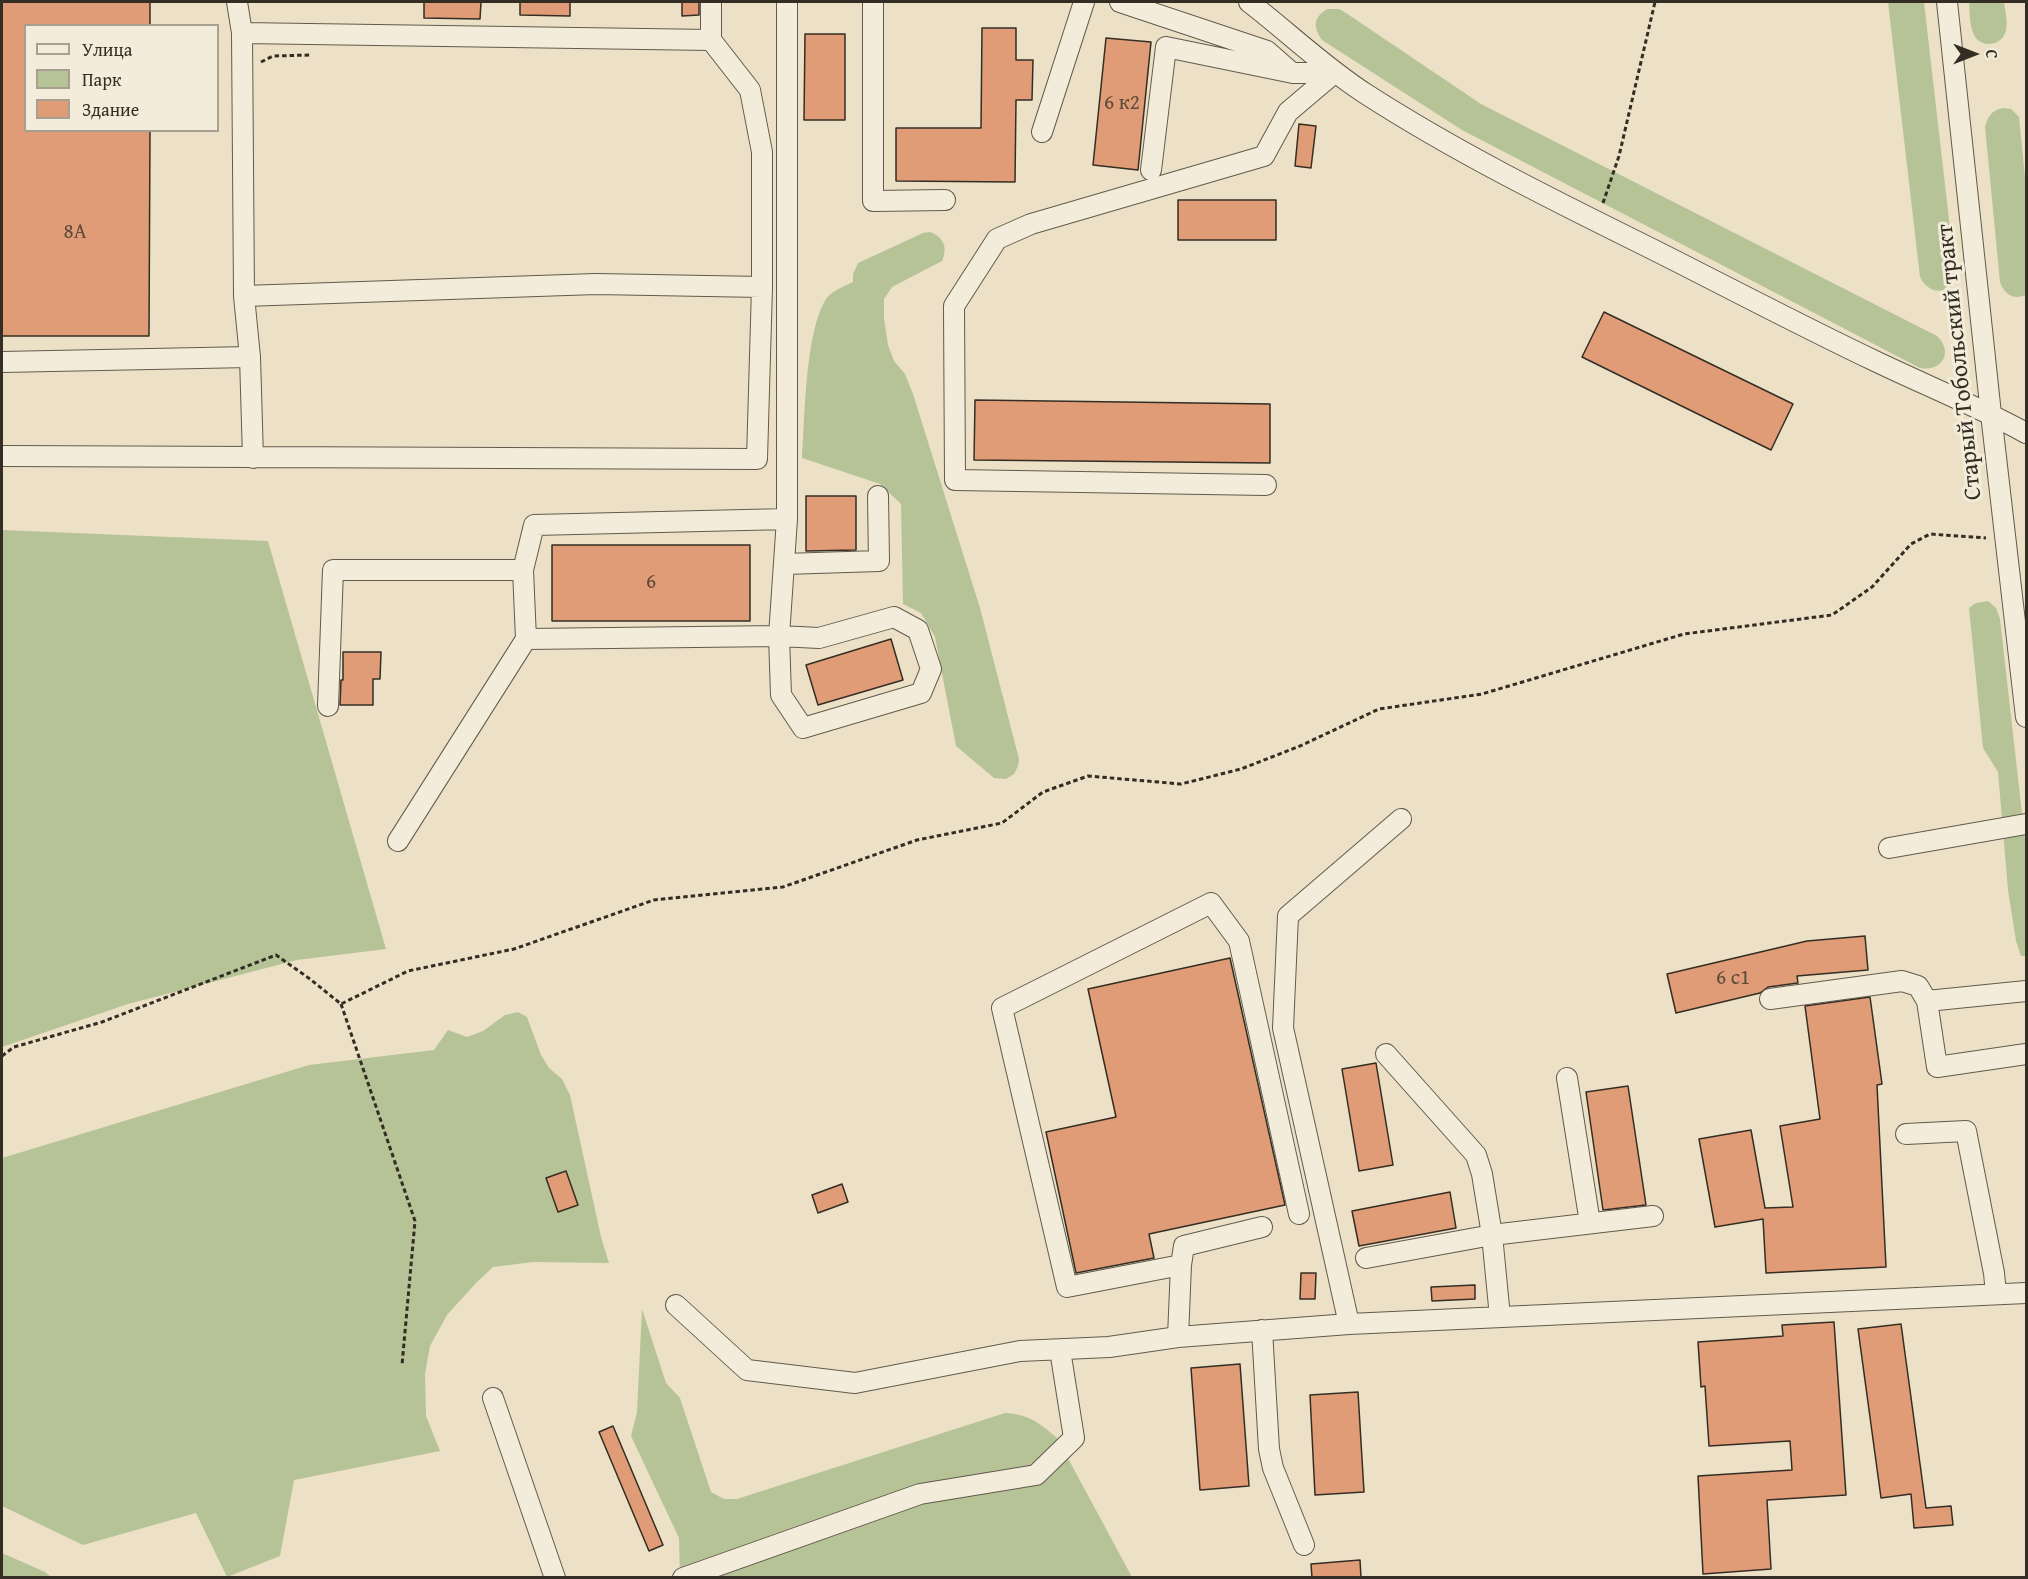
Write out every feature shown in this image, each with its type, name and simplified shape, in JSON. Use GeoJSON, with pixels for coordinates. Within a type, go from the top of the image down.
{"type":"FeatureCollection","features":[{"type":"Feature","properties":{"kind":"street"},"geometry":{"type":"LineString","coordinates":[[237,2],[242,33],[244,296],[250,357],[252,458]]}},
{"type":"Feature","properties":{"kind":"street"},"geometry":{"type":"LineString","coordinates":[[2,456],[757,459],[762,287],[762,152],[750,90],[711,40],[711,2]]}},
{"type":"Feature","properties":{"kind":"street"},"geometry":{"type":"LineString","coordinates":[[526,639],[779,636],[819,638],[894,617],[918,630],[931,669],[921,693],[803,728],[781,695],[779,636],[787,519],[787,2]]}},
{"type":"Feature","properties":{"kind":"street"},"geometry":{"type":"LineString","coordinates":[[873,2],[873,201],[945,200]]}},
{"type":"Feature","properties":{"kind":"street"},"geometry":{"type":"LineString","coordinates":[[1042,132],[1084,2]]}},
{"type":"Feature","properties":{"kind":"street"},"geometry":{"type":"LineString","coordinates":[[1120,2],[1267,51],[1293,74]]}},
{"type":"Feature","properties":{"kind":"street"},"geometry":{"type":"LineString","coordinates":[[1249,2],[1279,24],[1334,73],[1446,142],[1597,222],[1875,361],[1991,414],[2026,433]]}},
{"type":"Feature","properties":{"kind":"street","name":"Старый Тобольский тракт"},"geometry":{"type":"LineString","coordinates":[[1947,2],[2026,717]]}},
{"type":"Feature","properties":{"kind":"street"},"geometry":{"type":"LineString","coordinates":[[242,33],[711,40]]}},
{"type":"Feature","properties":{"kind":"street"},"geometry":{"type":"LineString","coordinates":[[1151,170],[1166,47],[1293,74],[1334,73]]}},
{"type":"Feature","properties":{"kind":"street"},"geometry":{"type":"LineString","coordinates":[[1266,485],[955,480],[954,306],[997,239],[1031,224],[1264,156],[1288,112],[1334,73]]}},
{"type":"Feature","properties":{"kind":"street"},"geometry":{"type":"LineString","coordinates":[[244,296],[596,284],[762,287]]}},
{"type":"Feature","properties":{"kind":"street"},"geometry":{"type":"LineString","coordinates":[[2,362],[250,357]]}},
{"type":"Feature","properties":{"kind":"street"},"geometry":{"type":"LineString","coordinates":[[784,564],[879,561],[878,496]]}},
{"type":"Feature","properties":{"kind":"street"},"geometry":{"type":"LineString","coordinates":[[398,841],[526,639],[523,570],[534,525],[787,519]]}},
{"type":"Feature","properties":{"kind":"street"},"geometry":{"type":"LineString","coordinates":[[328,706],[333,570],[523,570]]}},
{"type":"Feature","properties":{"kind":"street"},"geometry":{"type":"LineString","coordinates":[[1349,1324],[1283,1028],[1288,916],[1401,819]]}},
{"type":"Feature","properties":{"kind":"street"},"geometry":{"type":"LineString","coordinates":[[1889,848],[2026,824]]}},
{"type":"Feature","properties":{"kind":"street"},"geometry":{"type":"LineString","coordinates":[[1181,1265],[1067,1287],[1002,1008],[1211,903],[1239,941],[1299,1214]]}},
{"type":"Feature","properties":{"kind":"street"},"geometry":{"type":"LineString","coordinates":[[1770,999],[1902,981],[1918,986],[1927,1001],[1937,1067],[2026,1054]]}},
{"type":"Feature","properties":{"kind":"street"},"geometry":{"type":"LineString","coordinates":[[1927,1001],[2026,991]]}},
{"type":"Feature","properties":{"kind":"street"},"geometry":{"type":"LineString","coordinates":[[1386,1054],[1476,1155],[1482,1174],[1492,1235],[1500,1317]]}},
{"type":"Feature","properties":{"kind":"street"},"geometry":{"type":"LineString","coordinates":[[1567,1078],[1590,1223]]}},
{"type":"Feature","properties":{"kind":"street"},"geometry":{"type":"LineString","coordinates":[[1906,1134],[1966,1131],[1994,1273],[1996,1294]]}},
{"type":"Feature","properties":{"kind":"street"},"geometry":{"type":"LineString","coordinates":[[1366,1258],[1492,1235],[1653,1216]]}},
{"type":"Feature","properties":{"kind":"street"},"geometry":{"type":"LineString","coordinates":[[1178,1337],[1184,1246],[1262,1227]]}},
{"type":"Feature","properties":{"kind":"street"},"geometry":{"type":"LineString","coordinates":[[676,1305],[747,1370],[855,1383],[1020,1351],[1109,1347],[1178,1337],[1262,1330],[2026,1293]]}},
{"type":"Feature","properties":{"kind":"street"},"geometry":{"type":"LineString","coordinates":[[1262,1330],[1269,1449],[1273,1468],[1304,1545]]}},
{"type":"Feature","properties":{"kind":"street"},"geometry":{"type":"LineString","coordinates":[[683,1578],[920,1494],[1036,1475],[1074,1438],[1060,1350]]}},
{"type":"Feature","properties":{"kind":"street"},"geometry":{"type":"LineString","coordinates":[[493,1398],[555,1578]]}},
{"type":"Feature","properties":{"kind":"path"},"geometry":{"type":"LineString","coordinates":[[1597,222],[1619,156],[1655,2]]}},
{"type":"Feature","properties":{"kind":"path"},"geometry":{"type":"LineString","coordinates":[[255,66],[273,56],[321,55]]}},
{"type":"Feature","properties":{"kind":"path"},"geometry":{"type":"LineString","coordinates":[[341,1004],[408,971],[514,949],[654,900],[783,886],[917,840],[1002,823],[1043,792],[1088,776],[1180,784],[1241,769],[1300,746],[1378,709],[1482,694],[1684,634],[1832,615],[1872,587],[1911,544],[1930,534],[2005,539]]}},
{"type":"Feature","properties":{"kind":"path"},"geometry":{"type":"LineString","coordinates":[[2,1056],[14,1047],[102,1022],[276,955],[310,979],[341,1004],[415,1221],[402,1365]]}},
{"type":"Feature","properties":{"kind":"green space"},"geometry":{"type":"Polygon","coordinates":[[[1888,2],[1924,2],[1955,272],[1950,285],[1940,291],[1929,288],[1920,277],[1888,2]]]}},
{"type":"Feature","properties":{"kind":"green space"},"geometry":{"type":"Polygon","coordinates":[[[1969,2],[2004,2],[2007,27],[2001,40],[1986,44],[1977,39],[1971,27],[1969,2]]]}},
{"type":"Feature","properties":{"kind":"green space"},"geometry":{"type":"Polygon","coordinates":[[[1327,9],[1339,9],[1346,13],[1481,104],[1937,336],[1945,348],[1943,360],[1934,367],[1920,368],[1462,130],[1322,40],[1316,23],[1319,16],[1327,9]]]}},
{"type":"Feature","properties":{"kind":"green space"},"geometry":{"type":"Polygon","coordinates":[[[2002,108],[2011,109],[2019,117],[2026,187],[2026,295],[2017,297],[2007,293],[2000,282],[1985,127],[1990,115],[2002,108]]]}},
{"type":"Feature","properties":{"kind":"green space"},"geometry":{"type":"Polygon","coordinates":[[[930,232],[944,243],[945,252],[942,261],[892,287],[884,299],[884,318],[888,345],[894,361],[905,374],[913,394],[980,608],[1019,759],[1014,774],[1006,779],[994,778],[956,746],[935,637],[921,613],[903,604],[901,504],[880,484],[802,458],[810,353],[819,314],[826,299],[835,291],[853,282],[853,274],[858,263],[923,233],[930,232]]]}},
{"type":"Feature","properties":{"kind":"green space"},"geometry":{"type":"Polygon","coordinates":[[[2,530],[268,541],[386,949],[297,960],[128,1004],[2,1047],[2,530]]]}},
{"type":"Feature","properties":{"kind":"green space"},"geometry":{"type":"Polygon","coordinates":[[[1988,601],[1996,608],[2000,619],[2026,849],[2026,956],[2021,956],[2016,941],[2008,890],[1998,772],[1983,748],[1969,608],[1976,603],[1988,601]]]}},
{"type":"Feature","properties":{"kind":"green space"},"geometry":{"type":"Polygon","coordinates":[[[518,1012],[527,1017],[541,1055],[549,1068],[562,1079],[570,1095],[601,1237],[609,1263],[533,1262],[493,1267],[447,1315],[430,1346],[425,1374],[426,1416],[440,1451],[294,1480],[280,1556],[227,1577],[196,1513],[83,1545],[2,1506],[2,1158],[309,1065],[434,1050],[448,1030],[467,1037],[483,1031],[505,1015],[518,1012]]]}},
{"type":"Feature","properties":{"kind":"green space"},"geometry":{"type":"Polygon","coordinates":[[[642,1309],[666,1383],[680,1398],[711,1492],[724,1499],[737,1499],[1005,1413],[1020,1415],[1039,1424],[1057,1438],[1132,1577],[680,1577],[679,1538],[631,1436],[637,1412],[642,1309]]]}},
{"type":"Feature","properties":{"kind":"green space"},"geometry":{"type":"Polygon","coordinates":[[[2,1553],[45,1572],[51,1577],[2,1577],[2,1553]]]}},
{"type":"Feature","properties":{"kind":"building"},"geometry":{"type":"Polygon","coordinates":[[[2,2],[150,2],[150,24],[24,24],[24,132],[150,132],[149,336],[2,336],[2,2]]]}},
{"type":"Feature","properties":{"kind":"building"},"geometry":{"type":"Polygon","coordinates":[[[424,2],[481,2],[480,19],[424,18],[424,2]]]}},
{"type":"Feature","properties":{"kind":"building"},"geometry":{"type":"Polygon","coordinates":[[[520,2],[570,2],[570,16],[520,15],[520,2]]]}},
{"type":"Feature","properties":{"kind":"building"},"geometry":{"type":"Polygon","coordinates":[[[682,2],[699,2],[699,15],[682,16],[682,2]]]}},
{"type":"Feature","properties":{"kind":"building"},"geometry":{"type":"Polygon","coordinates":[[[982,28],[1016,28],[1016,60],[1033,60],[1032,100],[1016,100],[1015,182],[896,181],[896,128],[981,128],[982,28]]]}},
{"type":"Feature","properties":{"kind":"building"},"geometry":{"type":"Polygon","coordinates":[[[805,34],[845,34],[845,120],[804,120],[805,34]]]}},
{"type":"Feature","properties":{"kind":"building"},"geometry":{"type":"Polygon","coordinates":[[[1106,38],[1151,42],[1138,170],[1093,165],[1106,38]]]}},
{"type":"Feature","properties":{"kind":"building"},"geometry":{"type":"Polygon","coordinates":[[[1299,124],[1316,126],[1311,168],[1295,166],[1299,124]]]}},
{"type":"Feature","properties":{"kind":"building"},"geometry":{"type":"Polygon","coordinates":[[[1178,200],[1276,200],[1276,240],[1178,240],[1178,200]]]}},
{"type":"Feature","properties":{"kind":"building"},"geometry":{"type":"Polygon","coordinates":[[[1604,312],[1793,404],[1771,450],[1582,357],[1604,312]]]}},
{"type":"Feature","properties":{"kind":"building"},"geometry":{"type":"Polygon","coordinates":[[[975,400],[1270,404],[1270,463],[974,460],[975,400]]]}},
{"type":"Feature","properties":{"kind":"building"},"geometry":{"type":"Polygon","coordinates":[[[806,496],[856,496],[856,550],[806,551],[806,496]]]}},
{"type":"Feature","properties":{"kind":"building"},"geometry":{"type":"Polygon","coordinates":[[[552,545],[750,545],[750,621],[552,621],[552,545]]]}},
{"type":"Feature","properties":{"kind":"building"},"geometry":{"type":"Polygon","coordinates":[[[891,639],[903,680],[818,705],[806,665],[891,639]]]}},
{"type":"Feature","properties":{"kind":"building"},"geometry":{"type":"Polygon","coordinates":[[[343,652],[381,652],[380,679],[373,679],[373,705],[340,705],[343,652]]]}},
{"type":"Feature","properties":{"kind":"building"},"geometry":{"type":"Polygon","coordinates":[[[1865,936],[1868,970],[1797,976],[1798,983],[1768,987],[1760,993],[1676,1013],[1667,974],[1807,941],[1865,936]]]}},
{"type":"Feature","properties":{"kind":"building"},"geometry":{"type":"Polygon","coordinates":[[[1230,958],[1285,1205],[1149,1234],[1154,1258],[1076,1273],[1046,1132],[1116,1117],[1088,989],[1230,958]]]}},
{"type":"Feature","properties":{"kind":"building"},"geometry":{"type":"Polygon","coordinates":[[[1870,997],[1882,1084],[1877,1085],[1886,1267],[1766,1273],[1763,1219],[1715,1227],[1699,1139],[1751,1130],[1765,1208],[1793,1207],[1780,1126],[1820,1119],[1805,1006],[1870,997]]]}},
{"type":"Feature","properties":{"kind":"building"},"geometry":{"type":"Polygon","coordinates":[[[1376,1063],[1393,1165],[1359,1171],[1342,1069],[1376,1063]]]}},
{"type":"Feature","properties":{"kind":"building"},"geometry":{"type":"Polygon","coordinates":[[[1628,1086],[1646,1205],[1603,1210],[1586,1092],[1628,1086]]]}},
{"type":"Feature","properties":{"kind":"building"},"geometry":{"type":"Polygon","coordinates":[[[566,1171],[578,1205],[558,1212],[546,1178],[566,1171]]]}},
{"type":"Feature","properties":{"kind":"building"},"geometry":{"type":"Polygon","coordinates":[[[842,1184],[848,1202],[818,1213],[812,1195],[842,1184]]]}},
{"type":"Feature","properties":{"kind":"building"},"geometry":{"type":"Polygon","coordinates":[[[1450,1192],[1456,1228],[1359,1246],[1352,1211],[1450,1192]]]}},
{"type":"Feature","properties":{"kind":"building"},"geometry":{"type":"Polygon","coordinates":[[[1301,1273],[1316,1273],[1315,1299],[1300,1299],[1301,1273]]]}},
{"type":"Feature","properties":{"kind":"building"},"geometry":{"type":"Polygon","coordinates":[[[1475,1285],[1475,1299],[1432,1301],[1431,1287],[1475,1285]]]}},
{"type":"Feature","properties":{"kind":"building"},"geometry":{"type":"Polygon","coordinates":[[[1834,1322],[1846,1495],[1767,1500],[1771,1569],[1703,1574],[1698,1476],[1792,1470],[1790,1441],[1709,1446],[1705,1386],[1701,1387],[1698,1342],[1783,1336],[1782,1325],[1834,1322]]]}},
{"type":"Feature","properties":{"kind":"building"},"geometry":{"type":"Polygon","coordinates":[[[1901,1324],[1926,1508],[1951,1506],[1953,1525],[1914,1528],[1911,1494],[1881,1498],[1858,1329],[1901,1324]]]}},
{"type":"Feature","properties":{"kind":"building"},"geometry":{"type":"Polygon","coordinates":[[[1240,1364],[1249,1486],[1200,1490],[1191,1368],[1240,1364]]]}},
{"type":"Feature","properties":{"kind":"building"},"geometry":{"type":"Polygon","coordinates":[[[1358,1392],[1364,1492],[1315,1495],[1310,1395],[1358,1392]]]}},
{"type":"Feature","properties":{"kind":"building"},"geometry":{"type":"Polygon","coordinates":[[[613,1426],[663,1545],[649,1551],[599,1432],[613,1426]]]}},
{"type":"Feature","properties":{"kind":"building"},"geometry":{"type":"Polygon","coordinates":[[[1360,1560],[1361,1578],[1312,1578],[1311,1564],[1360,1560]]]}}]}
